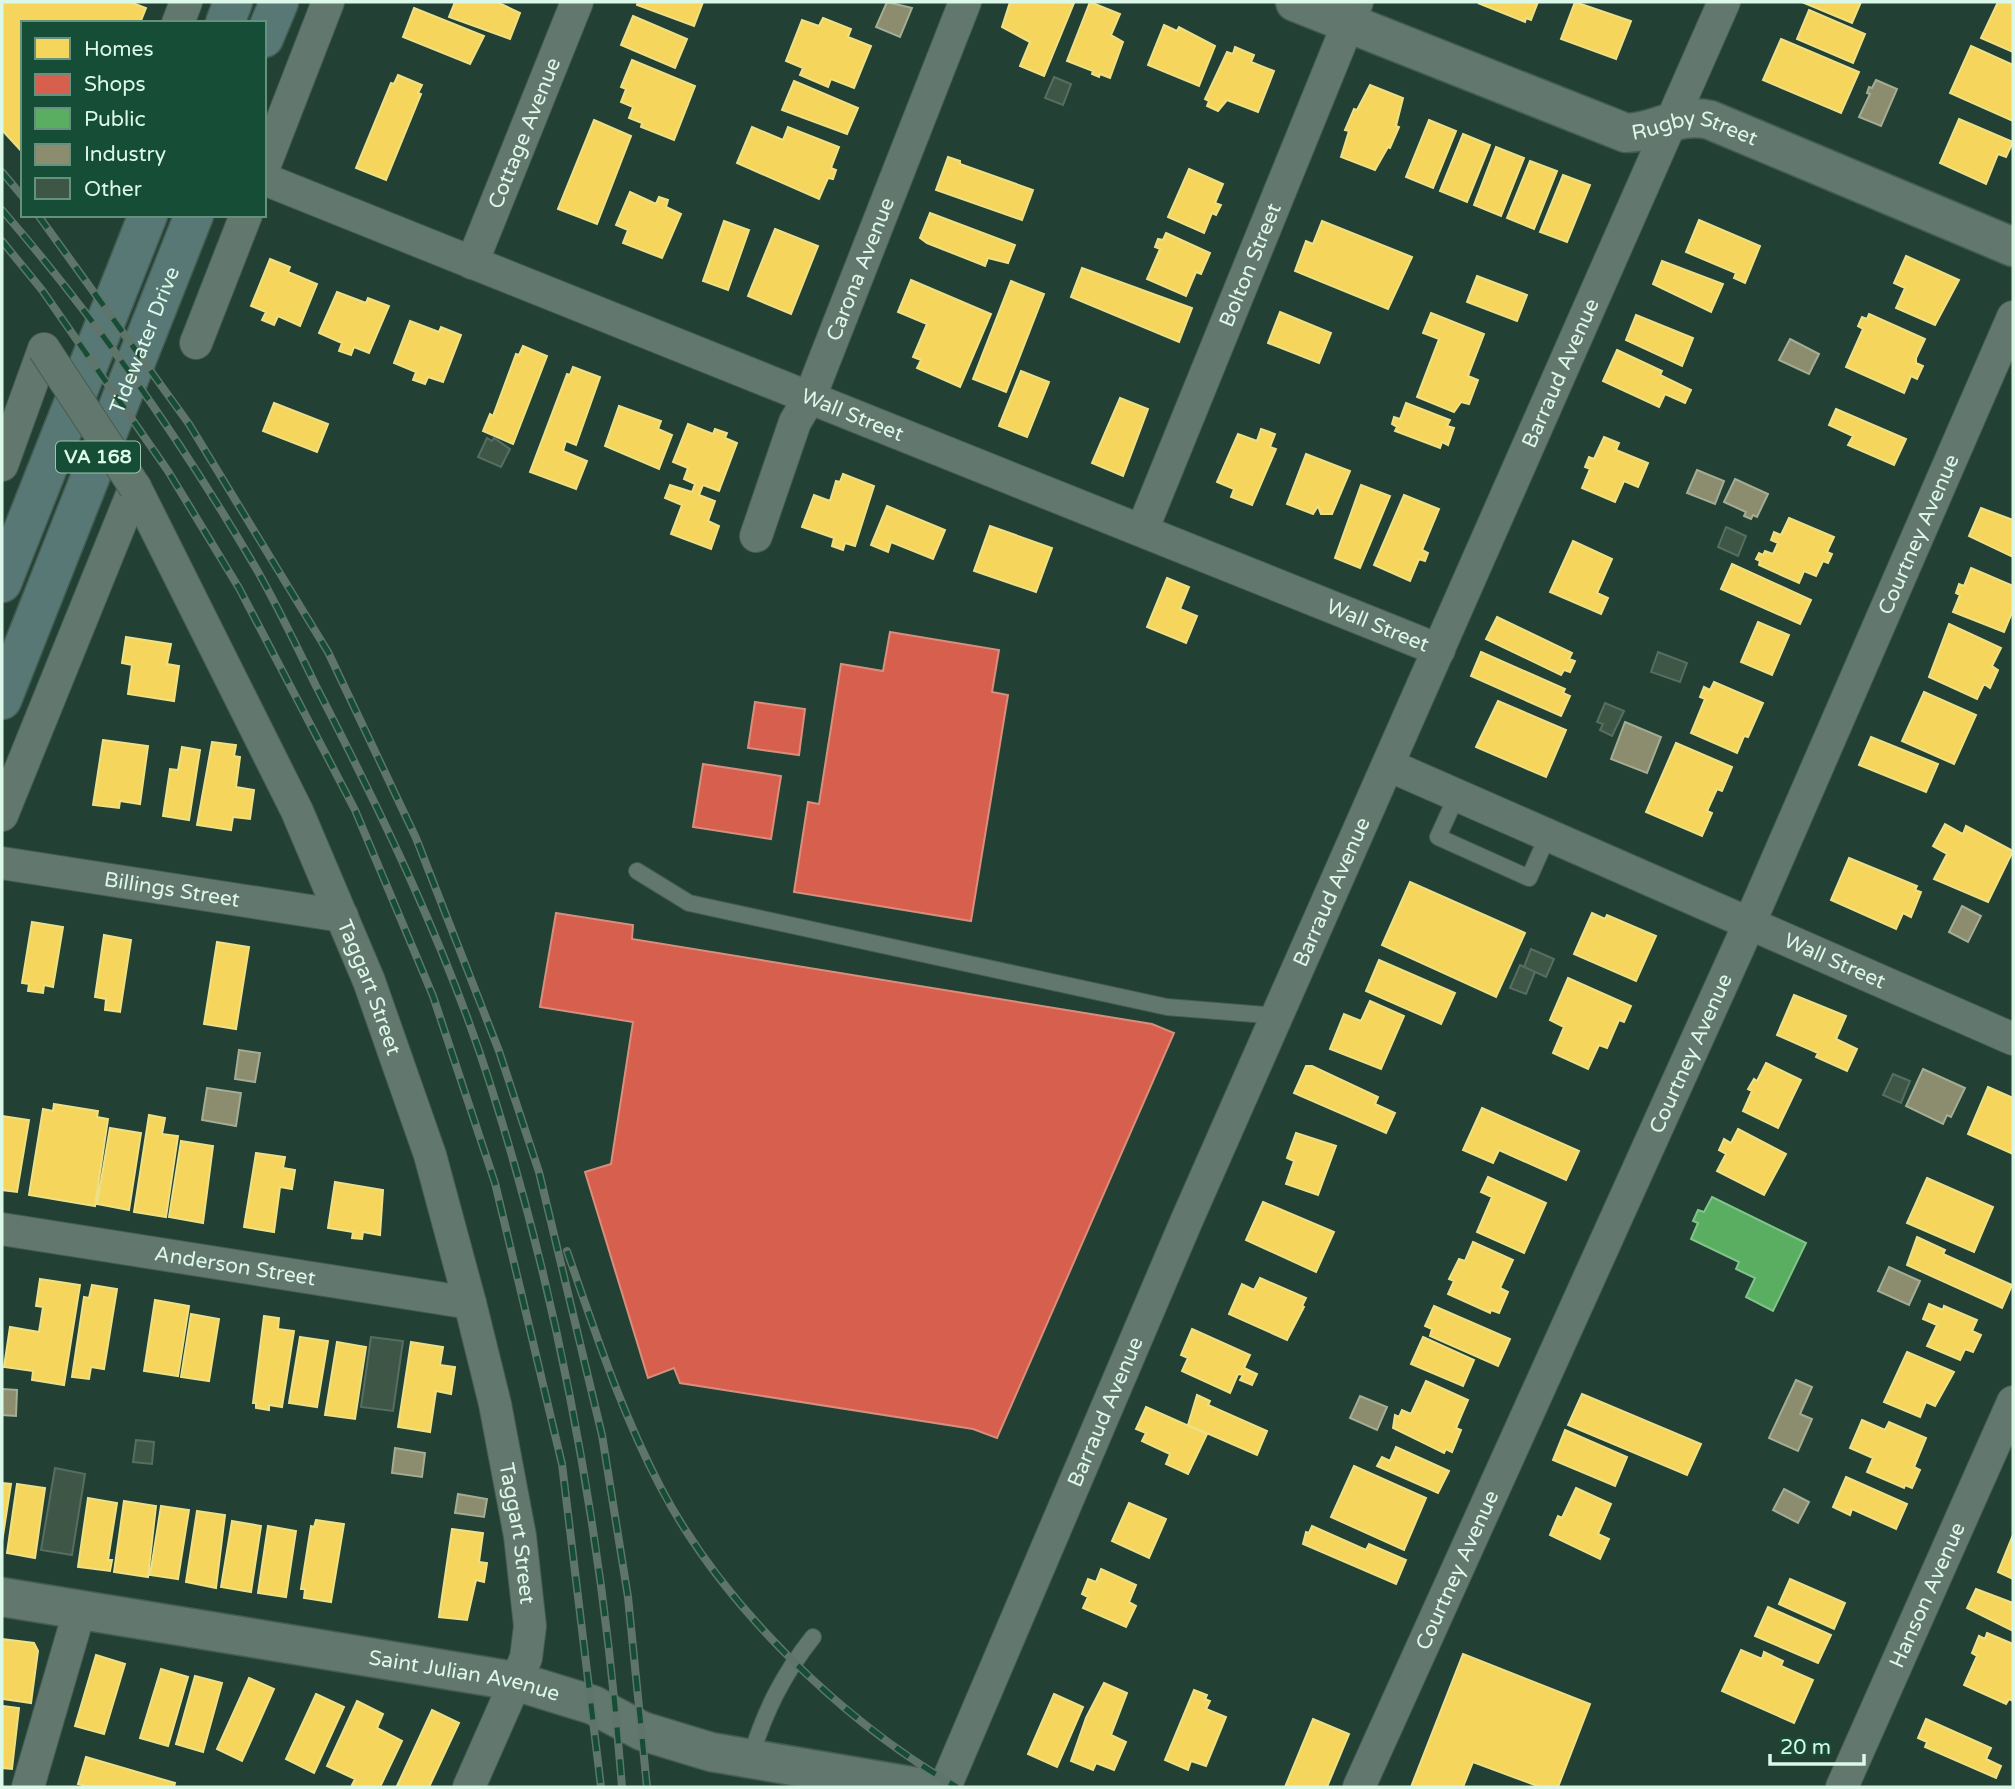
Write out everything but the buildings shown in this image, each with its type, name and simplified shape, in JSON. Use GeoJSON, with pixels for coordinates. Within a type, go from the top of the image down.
{"type":"FeatureCollection","features":[{"type":"Feature","properties":{"kind":"highway"},"geometry":{"type":"LineString","coordinates":[[226,21],[233,2]]}},
{"type":"Feature","properties":{"kind":"highway"},"geometry":{"type":"LineString","coordinates":[[266,33],[279,2]]}},
{"type":"Feature","properties":{"kind":"highway","name":"Tidewater Drive"},"geometry":{"type":"LineString","coordinates":[[2,583],[147,217]]}},
{"type":"Feature","properties":{"kind":"highway","name":"Tidewater Drive"},"geometry":{"type":"LineString","coordinates":[[2,700],[193,217]]}},
{"type":"Feature","properties":{"kind":"street"},"geometry":{"type":"LineString","coordinates":[[178,21],[186,2]]}},
{"type":"Feature","properties":{"kind":"street"},"geometry":{"type":"LineString","coordinates":[[266,162],[328,2]]}},
{"type":"Feature","properties":{"kind":"street","name":"Cottage Avenue"},"geometry":{"type":"LineString","coordinates":[[472,263],[577,2]]}},
{"type":"Feature","properties":{"kind":"street","name":"Carona Avenue"},"geometry":{"type":"LineString","coordinates":[[756,536],[795,422],[810,397],[965,2]]}},
{"type":"Feature","properties":{"kind":"street","name":"Rugby Street"},"geometry":{"type":"LineString","coordinates":[[1295,2],[1353,13],[1626,134],[1643,134],[1672,120],[1694,117],[1710,120],[2013,247]]}},
{"type":"Feature","properties":{"kind":"street","name":"Barraud Avenue"},"geometry":{"type":"LineString","coordinates":[[946,1787],[1277,1016],[1724,2]]}},
{"type":"Feature","properties":{"kind":"street","name":"Bolton Street"},"geometry":{"type":"LineString","coordinates":[[1143,528],[1353,13]]}},
{"type":"Feature","properties":{"kind":"street","name":"Wall Street"},"geometry":{"type":"LineString","coordinates":[[266,180],[1143,528],[1439,650]]}},
{"type":"Feature","properties":{"kind":"street"},"geometry":{"type":"LineString","coordinates":[[196,343],[245,217]]}},
{"type":"Feature","properties":{"kind":"street","name":"Courtney Avenue"},"geometry":{"type":"LineString","coordinates":[[1359,1787],[1750,922],[2013,317]]}},
{"type":"Feature","properties":{"kind":"street","name":"Taggart Street"},"geometry":{"type":"LineString","coordinates":[[2,465],[44,349],[135,487],[297,811],[342,916],[416,1111],[470,1303],[495,1404],[520,1536],[530,1626],[526,1658],[515,1681]]}},
{"type":"Feature","properties":{"kind":"street"},"geometry":{"type":"LineString","coordinates":[[2,815],[135,487]]}},
{"type":"Feature","properties":{"kind":"street","name":"Wall Street"},"geometry":{"type":"LineString","coordinates":[[1388,765],[2013,1039]]}},
{"type":"Feature","properties":{"kind":"street","name":"Billings Street"},"geometry":{"type":"LineString","coordinates":[[2,863],[342,916]]}},
{"type":"Feature","properties":{"kind":"street","name":"Anderson Street"},"geometry":{"type":"LineString","coordinates":[[2,1229],[470,1303]]}},
{"type":"Feature","properties":{"kind":"street","name":"Hanson Avenue"},"geometry":{"type":"LineString","coordinates":[[1842,1787],[2013,1402]]}},
{"type":"Feature","properties":{"kind":"street","name":"Saint Julian Avenue"},"geometry":{"type":"LineString","coordinates":[[2,1597],[515,1681],[593,1705],[642,1731],[711,1752],[918,1787]]}},
{"type":"Feature","properties":{"kind":"street"},"geometry":{"type":"LineString","coordinates":[[28,1787],[80,1609]]}},
{"type":"Feature","properties":{"kind":"street"},"geometry":{"type":"LineString","coordinates":[[469,1787],[515,1681]]}},
{"type":"Feature","properties":{"kind":"lane"},"geometry":{"type":"LineString","coordinates":[[1457,795],[1437,837],[1529,878],[1548,835]]}},
{"type":"Feature","properties":{"kind":"lane"},"geometry":{"type":"LineString","coordinates":[[637,871],[689,903],[1167,1007],[1277,1016]]}},
{"type":"Feature","properties":{"kind":"lane"},"geometry":{"type":"LineString","coordinates":[[750,1759],[766,1708],[794,1661],[813,1637]]}},
{"type":"Feature","properties":{"kind":"railway"},"geometry":{"type":"LineString","coordinates":[[2,172],[21,195]]}},
{"type":"Feature","properties":{"kind":"railway"},"geometry":{"type":"LineString","coordinates":[[2,210],[72,295],[138,384],[229,523],[287,627],[366,784],[435,935],[475,1038],[518,1175],[560,1348],[592,1523],[604,1610],[622,1787]]}},
{"type":"Feature","properties":{"kind":"railway"},"geometry":{"type":"LineString","coordinates":[[39,217],[189,424],[328,652],[416,838],[499,1051],[539,1172],[602,1435],[628,1597],[647,1787]]}},
{"type":"Feature","properties":{"kind":"railway"},"geometry":{"type":"LineString","coordinates":[[2,241],[42,290],[168,471],[239,588],[355,810],[433,996],[495,1183],[562,1464],[601,1787]]}},
{"type":"Feature","properties":{"kind":"railway"},"geometry":{"type":"LineString","coordinates":[[567,1251],[633,1430],[661,1488],[717,1575],[789,1657],[829,1695],[914,1760],[957,1787]]}}]}
